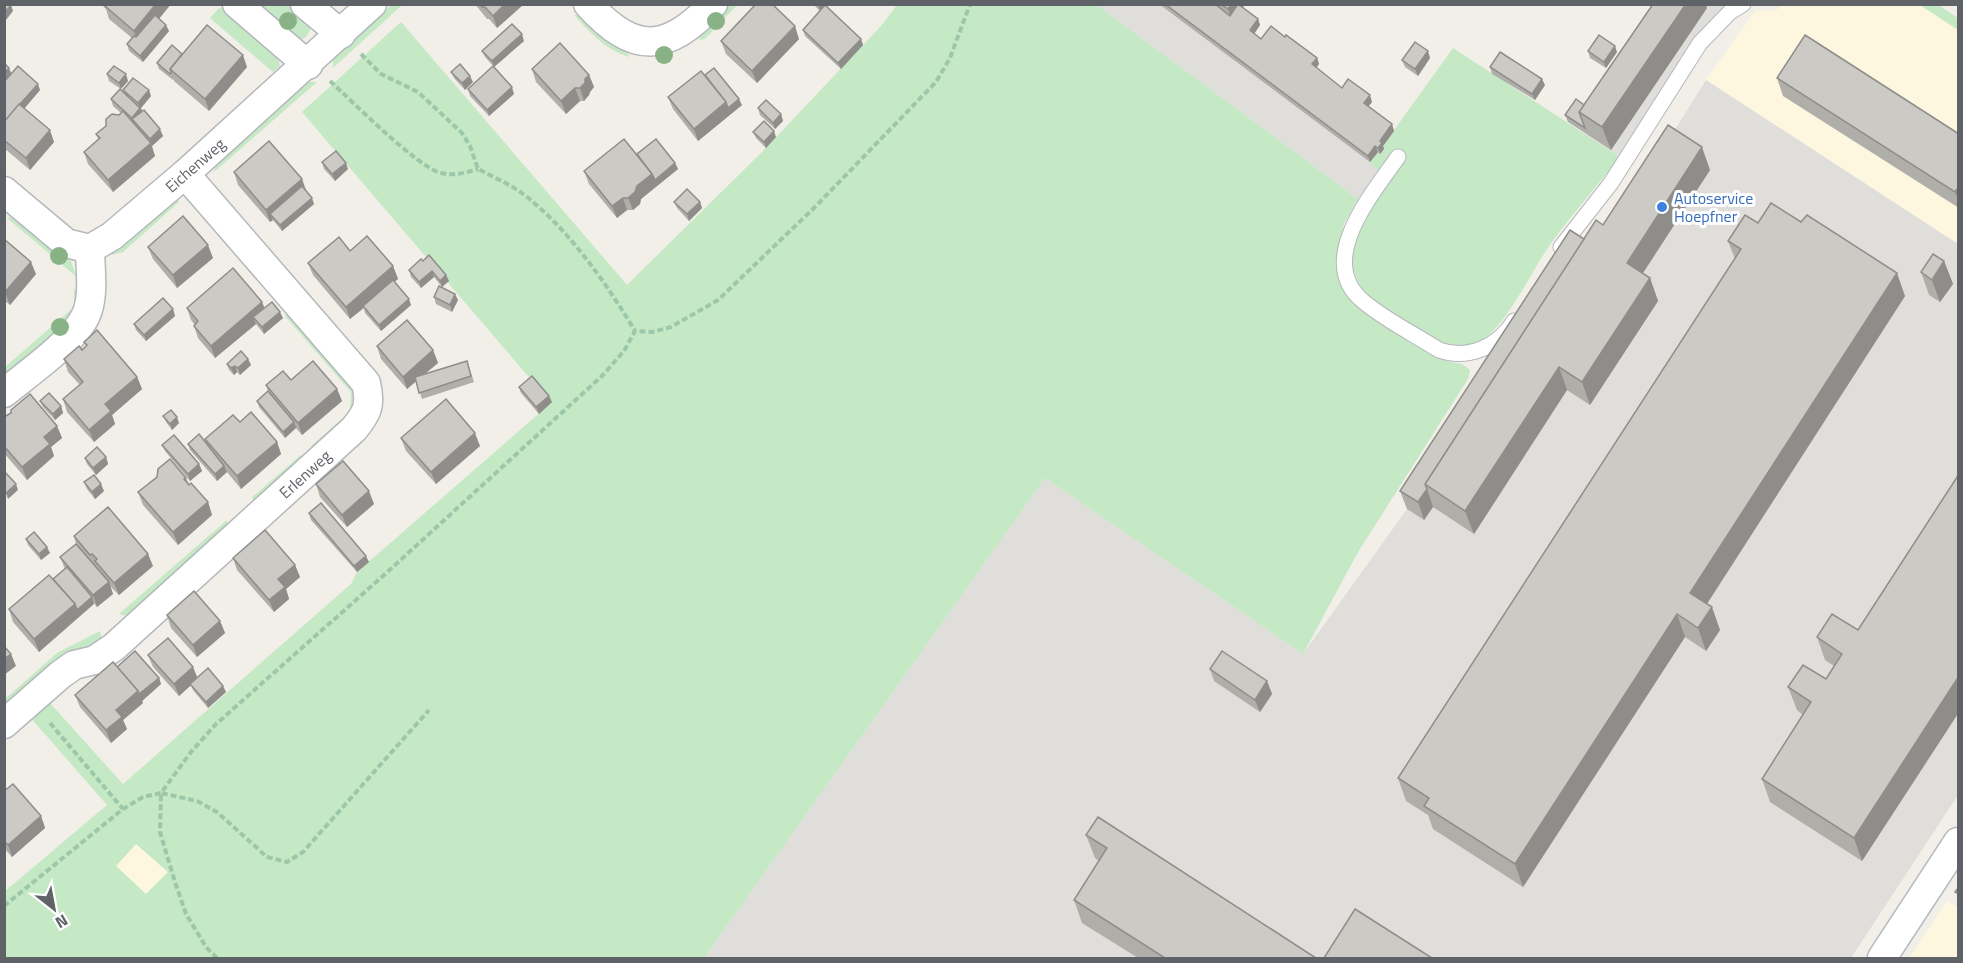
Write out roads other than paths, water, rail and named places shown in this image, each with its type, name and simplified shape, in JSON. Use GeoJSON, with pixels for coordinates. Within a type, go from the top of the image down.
{"type":"FeatureCollection","features":[{"type":"Feature","properties":{"kind":"street"},"geometry":{"type":"LineString","coordinates":[[237,4],[308,65]]}},
{"type":"Feature","properties":{"kind":"street"},"geometry":{"type":"LineString","coordinates":[[305,4],[346,47]]}},
{"type":"Feature","properties":{"kind":"street","name":"Eichenweg"},"geometry":{"type":"LineString","coordinates":[[90,249],[112,236],[308,65],[346,47],[372,4]]}},
{"type":"Feature","properties":{"kind":"street"},"geometry":{"type":"LineString","coordinates":[[588,4],[614,30],[632,39],[648,43],[664,41],[680,33],[697,21],[713,4]]}},
{"type":"Feature","properties":{"kind":"street","name":"Erlenweg"},"geometry":{"type":"LineString","coordinates":[[4,724],[74,665],[95,660],[114,647],[354,429],[366,415],[370,399],[366,383],[185,174]]}},
{"type":"Feature","properties":{"kind":"street"},"geometry":{"type":"LineString","coordinates":[[4,190],[66,243],[90,249],[90,298],[85,317],[69,338],[4,393]]}},
{"type":"Feature","properties":{"kind":"street"},"geometry":{"type":"LineString","coordinates":[[1882,958],[1959,842]]}},
{"type":"Feature","properties":{"kind":"lane"},"geometry":{"type":"LineString","coordinates":[[1554,256],[1611,183],[1700,43],[1730,12],[1743,4]]}},
{"type":"Feature","properties":{"kind":"lane"},"geometry":{"type":"LineString","coordinates":[[1398,156],[1361,209],[1346,247],[1344,270],[1352,288],[1363,302],[1439,350],[1451,354],[1475,352],[1493,344],[1510,326],[1523,306]]}},
{"type":"Feature","properties":{"kind":"place","name":"Autoservice Hoepfner"},"geometry":{"type":"Point","coordinates":[1662,207]}}]}
